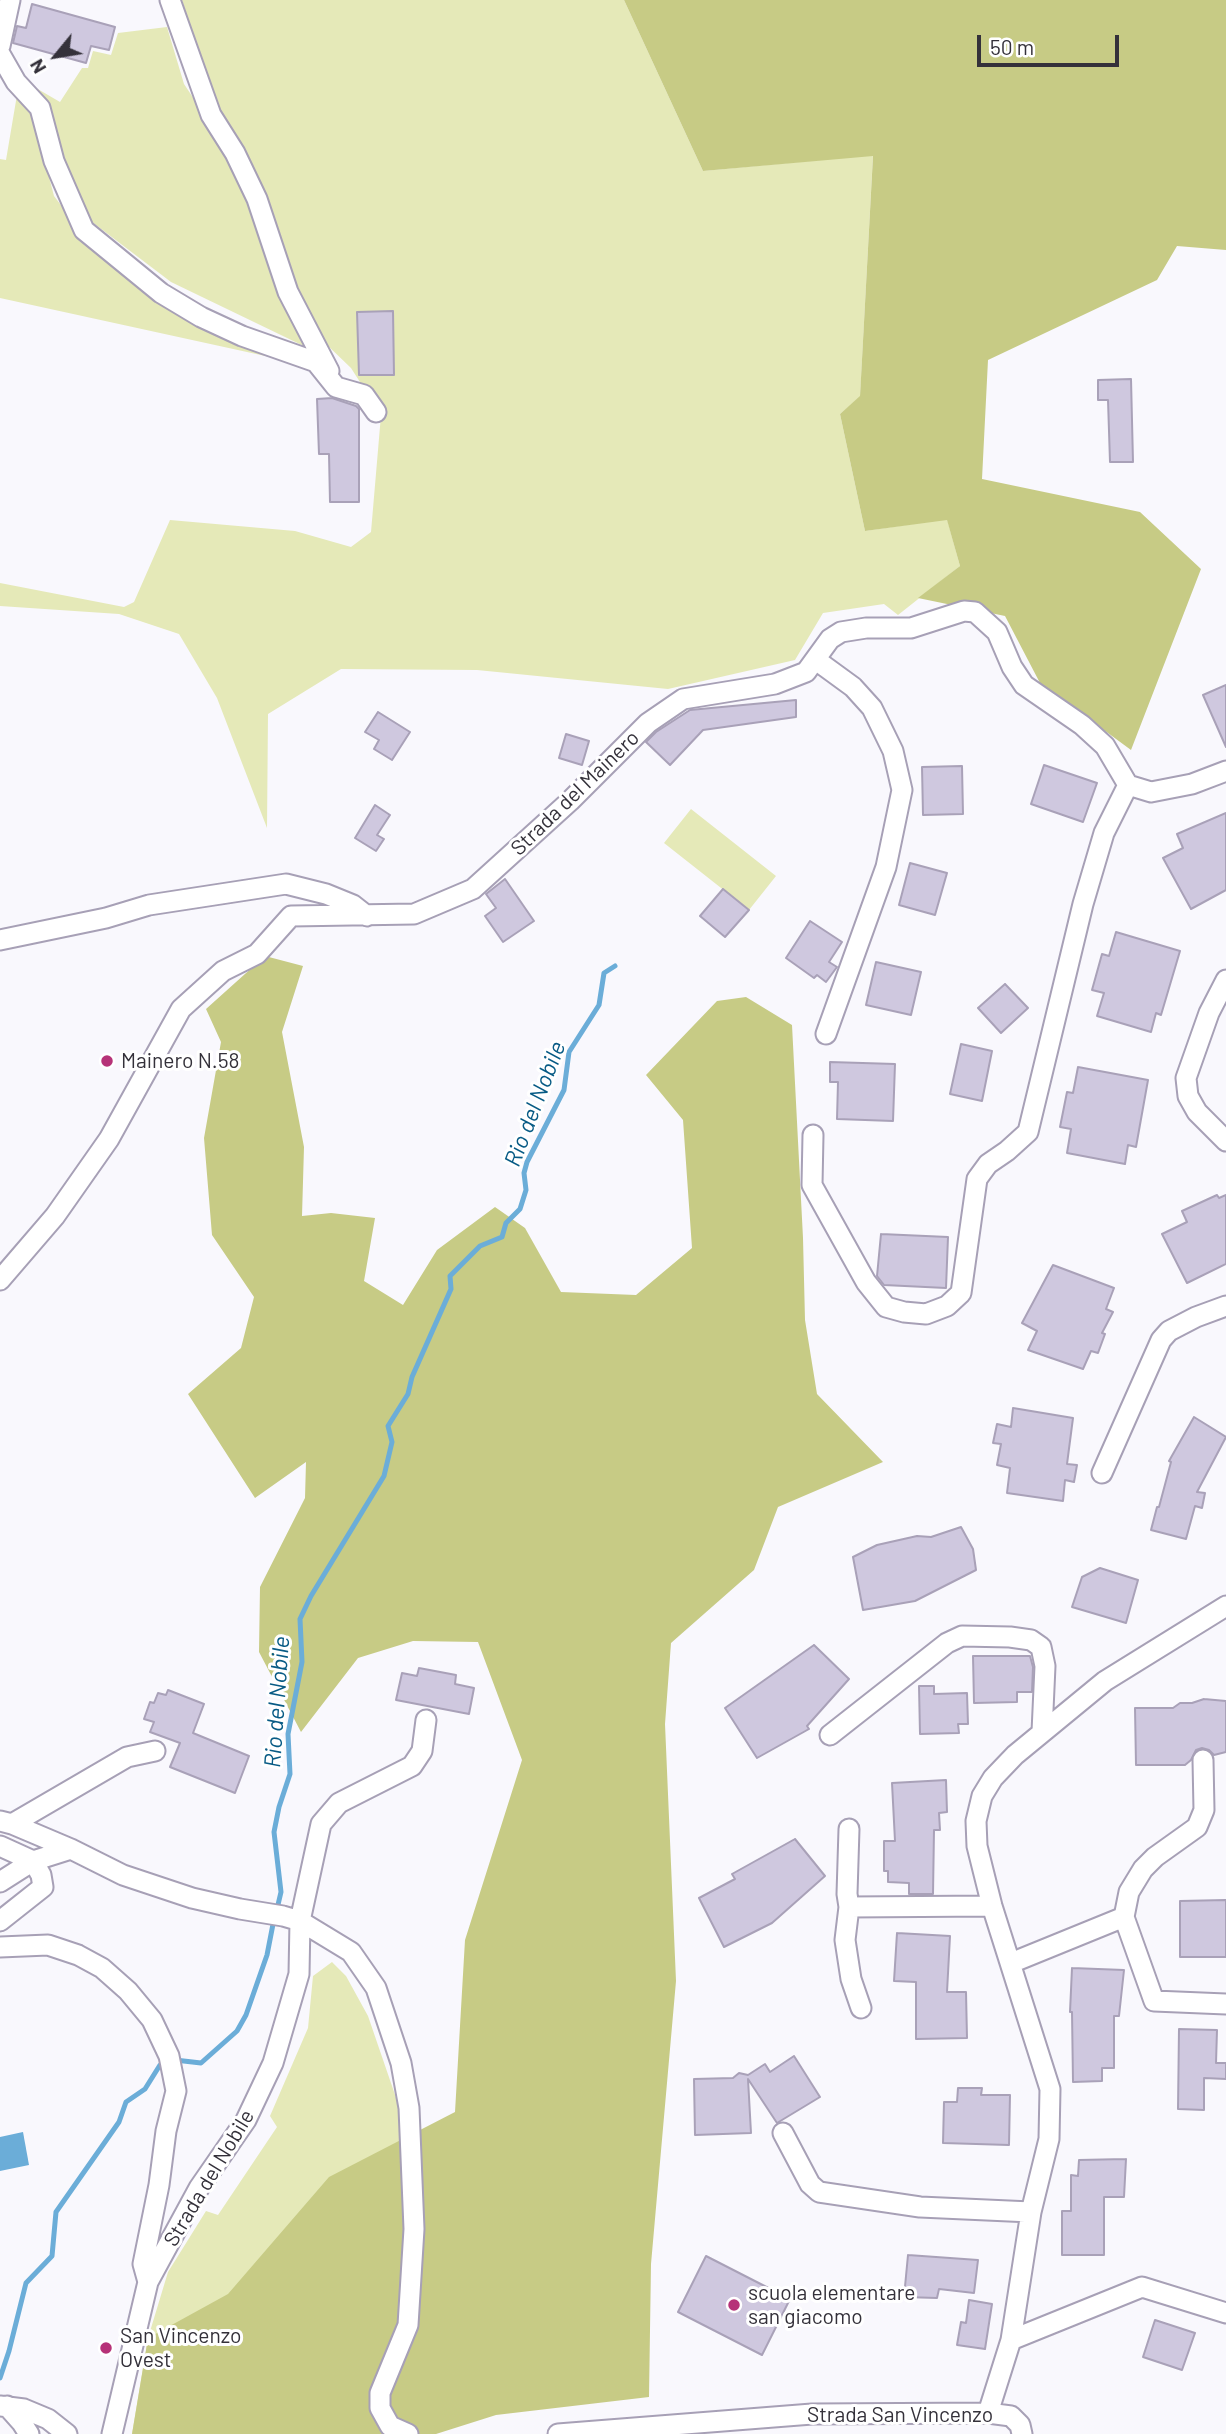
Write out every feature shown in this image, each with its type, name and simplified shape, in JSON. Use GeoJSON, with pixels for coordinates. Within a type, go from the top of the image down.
{"type":"FeatureCollection","features":[{"type":"Feature","properties":{"kind":"street"},"geometry":{"type":"LineString","coordinates":[[0,46],[10,0]]}},
{"type":"Feature","properties":{"kind":"street"},"geometry":{"type":"LineString","coordinates":[[170,0],[211,115],[235,153],[257,199],[288,292],[336,387]]}},
{"type":"Feature","properties":{"kind":"street"},"geometry":{"type":"LineString","coordinates":[[0,54],[16,82],[40,108],[54,161],[84,230],[161,293],[201,317],[242,336],[316,362],[336,387],[364,395],[376,411]]}},
{"type":"Feature","properties":{"kind":"street","name":"Strada del Mainero"},"geometry":{"type":"LineString","coordinates":[[0,1280],[55,1216],[108,1139],[181,1009],[223,971],[257,954],[291,916],[414,914],[473,889],[570,801],[648,723],[683,699],[775,684],[806,672],[830,639],[841,632],[866,628],[911,628],[956,612],[975,612],[997,632],[1012,667],[1024,685],[1082,725],[1105,746],[1128,785]]}},
{"type":"Feature","properties":{"kind":"street"},"geometry":{"type":"LineString","coordinates":[[816,660],[853,687],[872,708],[893,751],[902,790],[886,867],[826,1034]]}},
{"type":"Feature","properties":{"kind":"street"},"geometry":{"type":"LineString","coordinates":[[813,1135],[812,1185],[866,1282],[886,1307],[926,1314],[947,1306],[961,1293],[977,1179],[988,1164],[1028,1132],[1090,881],[1104,833],[1128,785],[1151,792],[1192,784],[1226,771]]}},
{"type":"Feature","properties":{"kind":"street"},"geometry":{"type":"LineString","coordinates":[[0,940],[106,918],[149,905],[286,884],[326,894],[353,905],[368,916]]}},
{"type":"Feature","properties":{"kind":"street"},"geometry":{"type":"LineString","coordinates":[[1226,980],[1209,1013],[1186,1078],[1188,1096],[1198,1112],[1226,1140]]}},
{"type":"Feature","properties":{"kind":"street"},"geometry":{"type":"LineString","coordinates":[[1102,1473],[1161,1339],[1169,1331],[1196,1317],[1226,1306]]}},
{"type":"Feature","properties":{"kind":"street"},"geometry":{"type":"LineString","coordinates":[[988,2413],[1011,2340],[1031,2212],[1049,2139],[1050,2089],[992,1906],[977,1846],[976,1821],[982,1796],[993,1778],[1042,1732],[1105,1681],[1226,1606]]}},
{"type":"Feature","properties":{"kind":"street"},"geometry":{"type":"LineString","coordinates":[[830,1735],[947,1643],[962,1636],[1010,1637],[1031,1640],[1041,1647],[1045,1666],[1042,1732]]}},
{"type":"Feature","properties":{"kind":"street","name":"Strada del Nobile"},"geometry":{"type":"LineString","coordinates":[[112,2434],[148,2282],[199,2188],[246,2120],[273,2063],[299,1974],[284,1917],[321,1824],[339,1803],[411,1766],[422,1751],[426,1720]]}},
{"type":"Feature","properties":{"kind":"street"},"geometry":{"type":"LineString","coordinates":[[6,1823],[127,1757],[155,1751]]}},
{"type":"Feature","properties":{"kind":"street"},"geometry":{"type":"LineString","coordinates":[[1203,1760],[1204,1810],[1196,1827],[1143,1869],[1129,1892],[1124,1917],[1154,2001],[1226,2004]]}},
{"type":"Feature","properties":{"kind":"street"},"geometry":{"type":"LineString","coordinates":[[6,1823],[71,1849],[123,1875],[192,1898],[284,1917],[351,1952],[376,1988],[401,2063],[409,2108],[413,2241],[408,2325],[380,2393],[380,2408],[390,2426],[408,2434]]}},
{"type":"Feature","properties":{"kind":"street"},"geometry":{"type":"LineString","coordinates":[[849,1829],[849,1907],[845,1940],[851,1979],[860,2008]]}},
{"type":"Feature","properties":{"kind":"street"},"geometry":{"type":"LineString","coordinates":[[0,1846],[33,1861],[41,1875],[43,1887],[0,1921]]}},
{"type":"Feature","properties":{"kind":"street"},"geometry":{"type":"LineString","coordinates":[[0,1882],[33,1861],[71,1849]]}},
{"type":"Feature","properties":{"kind":"street"},"geometry":{"type":"LineString","coordinates":[[849,1907],[992,1906]]}},
{"type":"Feature","properties":{"kind":"street"},"geometry":{"type":"LineString","coordinates":[[1011,1963],[1124,1917]]}},
{"type":"Feature","properties":{"kind":"street"},"geometry":{"type":"LineString","coordinates":[[0,1947],[48,1945],[78,1955],[102,1968],[128,1991],[152,2020],[170,2061],[176,2091],[166,2132],[159,2185],[143,2264],[148,2282]]}},
{"type":"Feature","properties":{"kind":"street"},"geometry":{"type":"LineString","coordinates":[[783,2133],[810,2185],[819,2192],[920,2207],[1031,2212]]}},
{"type":"Feature","properties":{"kind":"street"},"geometry":{"type":"LineString","coordinates":[[1011,2340],[1142,2287],[1226,2313]]}},
{"type":"Feature","properties":{"kind":"street"},"geometry":{"type":"LineString","coordinates":[[3,2406],[22,2423],[29,2434]]}},
{"type":"Feature","properties":{"kind":"street"},"geometry":{"type":"LineString","coordinates":[[3,2406],[24,2409],[48,2419],[67,2434]]}},
{"type":"Feature","properties":{"kind":"street","name":"Strada San Vincenzo"},"geometry":{"type":"LineString","coordinates":[[558,2434],[812,2414],[988,2413],[1011,2416],[1020,2425],[1022,2434]]}},
{"type":"Feature","properties":{"kind":"green space"},"geometry":{"type":"Polygon","coordinates":[[[182,0],[624,0],[703,171],[873,155],[860,397],[840,414],[865,531],[947,519],[960,566],[898,615],[884,604],[823,613],[795,660],[668,689],[477,670],[341,669],[268,714],[267,828],[217,698],[179,634],[119,614],[0,606],[0,583],[124,607],[134,602],[170,520],[295,531],[351,547],[371,532],[381,415],[351,368],[325,343],[294,291],[219,113],[182,0]]]}},
{"type":"Feature","properties":{"kind":"green space"},"geometry":{"type":"Polygon","coordinates":[[[624,0],[1226,0],[1226,250],[1177,246],[1157,280],[988,360],[982,479],[1140,512],[1201,569],[1131,750],[1040,683],[1005,616],[918,598],[960,566],[947,520],[865,531],[840,414],[860,396],[873,156],[703,171],[624,0]]]}},
{"type":"Feature","properties":{"kind":"green space"},"geometry":{"type":"Polygon","coordinates":[[[167,27],[184,84],[212,126],[250,193],[269,265],[312,350],[171,282],[92,222],[58,160],[36,88],[60,102],[82,68],[88,68],[93,51],[111,55],[118,33],[167,27]]]}},
{"type":"Feature","properties":{"kind":"green space"},"geometry":{"type":"Polygon","coordinates":[[[18,89],[32,112],[54,196],[83,234],[158,299],[311,366],[0,298],[0,159],[6,160],[18,89]]]}},
{"type":"Feature","properties":{"kind":"green space"},"geometry":{"type":"Polygon","coordinates":[[[691,809],[776,876],[749,910],[664,843],[691,809]]]}},
{"type":"Feature","properties":{"kind":"green space"},"geometry":{"type":"Polygon","coordinates":[[[265,956],[303,966],[282,1032],[304,1147],[302,1216],[331,1213],[375,1218],[364,1281],[403,1305],[437,1250],[495,1207],[525,1228],[561,1292],[636,1295],[692,1248],[683,1120],[646,1075],[717,1001],[746,997],[792,1025],[805,1320],[817,1394],[883,1462],[778,1507],[754,1570],[671,1643],[665,1724],[676,1981],[651,2264],[649,2397],[496,2415],[436,2434],[132,2434],[148,2338],[228,2294],[329,2177],[455,2112],[465,1940],[522,1760],[478,1642],[413,1641],[358,1658],[301,1732],[259,1652],[260,1587],[305,1498],[306,1462],[255,1498],[188,1394],[241,1348],[254,1297],[212,1235],[204,1138],[221,1042],[206,1009],[265,956]]]}},
{"type":"Feature","properties":{"kind":"green space"},"geometry":{"type":"Polygon","coordinates":[[[332,1962],[346,1976],[368,2016],[404,2121],[404,2204],[132,2434],[148,2338],[168,2272],[206,2211],[218,2215],[277,2127],[270,2116],[308,2028],[313,1976],[332,1962]]]}},
{"type":"Feature","properties":{"kind":"water"},"geometry":{"type":"Polygon","coordinates":[[[23,2132],[29,2165],[0,2171],[0,2137],[23,2132]]]}},
{"type":"Feature","properties":{"kind":"building"},"geometry":{"type":"Polygon","coordinates":[[[32,4],[115,27],[109,50],[91,46],[86,63],[13,43],[17,26],[26,28],[32,4]]]}},
{"type":"Feature","properties":{"kind":"building"},"geometry":{"type":"Polygon","coordinates":[[[393,311],[394,375],[359,375],[357,312],[393,311]]]}},
{"type":"Feature","properties":{"kind":"building"},"geometry":{"type":"Polygon","coordinates":[[[1131,379],[1133,462],[1110,462],[1108,400],[1098,400],[1098,380],[1131,379]]]}},
{"type":"Feature","properties":{"kind":"building"},"geometry":{"type":"Polygon","coordinates":[[[332,398],[359,409],[359,502],[330,502],[329,454],[319,454],[317,399],[332,398]]]}},
{"type":"Feature","properties":{"kind":"building"},"geometry":{"type":"Polygon","coordinates":[[[1226,685],[1226,747],[1203,695],[1226,685]]]}},
{"type":"Feature","properties":{"kind":"building"},"geometry":{"type":"Polygon","coordinates":[[[796,700],[796,717],[703,730],[670,765],[646,742],[656,732],[690,710],[796,700]]]}},
{"type":"Feature","properties":{"kind":"building"},"geometry":{"type":"Polygon","coordinates":[[[378,712],[410,732],[392,760],[374,749],[379,740],[365,732],[378,712]]]}},
{"type":"Feature","properties":{"kind":"building"},"geometry":{"type":"Polygon","coordinates":[[[566,734],[589,741],[582,765],[559,758],[566,734]]]}},
{"type":"Feature","properties":{"kind":"building"},"geometry":{"type":"Polygon","coordinates":[[[1044,765],[1097,783],[1083,822],[1031,804],[1044,765]]]}},
{"type":"Feature","properties":{"kind":"building"},"geometry":{"type":"Polygon","coordinates":[[[962,766],[963,814],[923,815],[922,767],[962,766]]]}},
{"type":"Feature","properties":{"kind":"building"},"geometry":{"type":"Polygon","coordinates":[[[375,805],[390,815],[377,835],[384,839],[376,851],[355,838],[375,805]]]}},
{"type":"Feature","properties":{"kind":"building"},"geometry":{"type":"Polygon","coordinates":[[[1226,813],[1226,890],[1191,909],[1163,858],[1183,848],[1177,834],[1226,813]]]}},
{"type":"Feature","properties":{"kind":"building"},"geometry":{"type":"Polygon","coordinates":[[[910,863],[947,873],[935,915],[899,905],[910,863]]]}},
{"type":"Feature","properties":{"kind":"building"},"geometry":{"type":"Polygon","coordinates":[[[505,879],[534,921],[503,942],[485,916],[496,908],[486,894],[505,879]]]}},
{"type":"Feature","properties":{"kind":"building"},"geometry":{"type":"Polygon","coordinates":[[[723,889],[749,910],[725,937],[700,916],[723,889]]]}},
{"type":"Feature","properties":{"kind":"building"},"geometry":{"type":"Polygon","coordinates":[[[810,921],[842,942],[829,962],[837,967],[826,982],[817,975],[814,978],[786,958],[810,921]]]}},
{"type":"Feature","properties":{"kind":"building"},"geometry":{"type":"Polygon","coordinates":[[[1116,932],[1180,951],[1161,1015],[1156,1013],[1151,1032],[1097,1016],[1104,993],[1092,990],[1102,954],[1109,956],[1116,932]]]}},
{"type":"Feature","properties":{"kind":"building"},"geometry":{"type":"Polygon","coordinates":[[[876,962],[921,972],[911,1015],[866,1005],[876,962]]]}},
{"type":"Feature","properties":{"kind":"building"},"geometry":{"type":"Polygon","coordinates":[[[1005,984],[1028,1008],[1001,1033],[978,1008],[1005,984]]]}},
{"type":"Feature","properties":{"kind":"building"},"geometry":{"type":"Polygon","coordinates":[[[961,1044],[992,1051],[982,1101],[950,1094],[961,1044]]]}},
{"type":"Feature","properties":{"kind":"building"},"geometry":{"type":"Polygon","coordinates":[[[830,1062],[895,1064],[893,1121],[837,1119],[838,1082],[830,1082],[830,1062]]]}},
{"type":"Feature","properties":{"kind":"building"},"geometry":{"type":"Polygon","coordinates":[[[1078,1067],[1148,1080],[1136,1147],[1128,1145],[1125,1164],[1067,1153],[1071,1129],[1060,1127],[1067,1092],[1073,1093],[1078,1067]]]}},
{"type":"Feature","properties":{"kind":"building"},"geometry":{"type":"Polygon","coordinates":[[[1217,1195],[1219,1198],[1226,1195],[1226,1264],[1187,1283],[1162,1234],[1187,1222],[1182,1211],[1217,1195]]]}},
{"type":"Feature","properties":{"kind":"building"},"geometry":{"type":"Polygon","coordinates":[[[881,1234],[948,1237],[946,1288],[884,1285],[877,1276],[881,1234]]]}},
{"type":"Feature","properties":{"kind":"building"},"geometry":{"type":"Polygon","coordinates":[[[1053,1265],[1114,1288],[1106,1309],[1113,1312],[1102,1333],[1105,1334],[1098,1353],[1091,1351],[1083,1369],[1028,1350],[1037,1331],[1022,1323],[1053,1265]]]}},
{"type":"Feature","properties":{"kind":"building"},"geometry":{"type":"Polygon","coordinates":[[[1013,1408],[1073,1418],[1067,1464],[1077,1465],[1074,1482],[1065,1480],[1063,1501],[1007,1493],[1010,1468],[997,1465],[1001,1444],[993,1443],[997,1424],[1011,1427],[1013,1408]]]}},
{"type":"Feature","properties":{"kind":"building"},"geometry":{"type":"Polygon","coordinates":[[[1194,1417],[1226,1437],[1197,1492],[1205,1493],[1202,1508],[1195,1506],[1186,1539],[1151,1530],[1171,1462],[1169,1461],[1194,1417]]]}},
{"type":"Feature","properties":{"kind":"building"},"geometry":{"type":"Polygon","coordinates":[[[961,1527],[973,1549],[976,1570],[915,1601],[863,1610],[853,1557],[877,1545],[917,1536],[931,1537],[961,1527]]]}},
{"type":"Feature","properties":{"kind":"building"},"geometry":{"type":"Polygon","coordinates":[[[1100,1568],[1138,1580],[1126,1623],[1072,1607],[1082,1577],[1100,1568]]]}},
{"type":"Feature","properties":{"kind":"building"},"geometry":{"type":"Polygon","coordinates":[[[814,1645],[849,1679],[807,1726],[809,1729],[757,1758],[725,1708],[814,1645]]]}},
{"type":"Feature","properties":{"kind":"building"},"geometry":{"type":"Polygon","coordinates":[[[973,1656],[1030,1656],[1033,1667],[1032,1692],[1017,1692],[1017,1702],[974,1703],[973,1656]]]}},
{"type":"Feature","properties":{"kind":"building"},"geometry":{"type":"Polygon","coordinates":[[[419,1668],[456,1675],[455,1684],[474,1688],[469,1714],[396,1700],[402,1673],[417,1676],[419,1668]]]}},
{"type":"Feature","properties":{"kind":"building"},"geometry":{"type":"Polygon","coordinates":[[[919,1686],[934,1686],[934,1694],[967,1693],[968,1724],[958,1724],[959,1733],[920,1734],[919,1686]]]}},
{"type":"Feature","properties":{"kind":"building"},"geometry":{"type":"Polygon","coordinates":[[[168,1690],[204,1704],[193,1733],[249,1756],[235,1793],[170,1767],[180,1743],[150,1732],[154,1722],[144,1719],[150,1702],[154,1703],[158,1693],[166,1695],[168,1690]]]}},
{"type":"Feature","properties":{"kind":"building"},"geometry":{"type":"Polygon","coordinates":[[[1204,1699],[1226,1701],[1226,1752],[1214,1755],[1202,1748],[1196,1750],[1185,1765],[1136,1765],[1135,1708],[1173,1708],[1180,1703],[1204,1699]]]}},
{"type":"Feature","properties":{"kind":"building"},"geometry":{"type":"Polygon","coordinates":[[[946,1780],[947,1812],[939,1813],[940,1830],[934,1830],[933,1894],[909,1894],[909,1883],[888,1882],[888,1871],[884,1871],[884,1841],[895,1841],[892,1783],[946,1780]]]}},
{"type":"Feature","properties":{"kind":"building"},"geometry":{"type":"Polygon","coordinates":[[[795,1839],[825,1876],[772,1923],[724,1947],[699,1898],[735,1879],[732,1874],[795,1839]]]}},
{"type":"Feature","properties":{"kind":"building"},"geometry":{"type":"Polygon","coordinates":[[[1226,1900],[1226,1957],[1180,1957],[1180,1901],[1226,1900]]]}},
{"type":"Feature","properties":{"kind":"building"},"geometry":{"type":"Polygon","coordinates":[[[897,1933],[950,1936],[947,1992],[966,1992],[967,2038],[916,2039],[916,1982],[894,1981],[897,1933]]]}},
{"type":"Feature","properties":{"kind":"building"},"geometry":{"type":"Polygon","coordinates":[[[1072,1968],[1124,1970],[1119,2016],[1114,2016],[1114,2068],[1102,2068],[1102,2081],[1073,2082],[1070,2012],[1072,1968]]]}},
{"type":"Feature","properties":{"kind":"building"},"geometry":{"type":"Polygon","coordinates":[[[1179,2029],[1217,2030],[1216,2063],[1226,2063],[1226,2079],[1204,2078],[1204,2110],[1178,2109],[1179,2029]]]}},
{"type":"Feature","properties":{"kind":"building"},"geometry":{"type":"Polygon","coordinates":[[[794,2056],[820,2097],[777,2123],[748,2079],[751,2133],[695,2135],[694,2079],[733,2078],[739,2073],[748,2075],[765,2064],[770,2072],[794,2056]]]}},
{"type":"Feature","properties":{"kind":"building"},"geometry":{"type":"Polygon","coordinates":[[[958,2088],[982,2088],[981,2095],[1010,2095],[1009,2145],[943,2143],[944,2102],[957,2102],[958,2088]]]}},
{"type":"Feature","properties":{"kind":"building"},"geometry":{"type":"Polygon","coordinates":[[[1126,2159],[1124,2197],[1104,2197],[1104,2255],[1062,2255],[1062,2211],[1071,2211],[1071,2175],[1078,2176],[1079,2160],[1126,2159]]]}},
{"type":"Feature","properties":{"kind":"building"},"geometry":{"type":"Polygon","coordinates":[[[908,2255],[978,2260],[974,2293],[939,2289],[937,2298],[904,2297],[908,2255]]]}},
{"type":"Feature","properties":{"kind":"building","name":"scuola elementare san giacomo"},"geometry":{"type":"Polygon","coordinates":[[[706,2256],[790,2299],[762,2355],[678,2312],[706,2256]]]}},
{"type":"Feature","properties":{"kind":"building"},"geometry":{"type":"Polygon","coordinates":[[[969,2300],[992,2304],[985,2349],[957,2345],[961,2322],[966,2323],[969,2300]]]}},
{"type":"Feature","properties":{"kind":"building"},"geometry":{"type":"Polygon","coordinates":[[[1155,2320],[1195,2333],[1182,2370],[1143,2357],[1155,2320]]]}},
{"type":"Feature","properties":{"kind":"waterway","name":"Rio del Nobile"},"geometry":{"type":"LineString","coordinates":[[277,1909],[281,1892],[274,1832],[290,1774],[288,1734],[302,1662],[300,1619],[311,1596],[384,1476],[392,1442],[388,1426],[408,1394],[412,1377],[451,1289],[450,1276],[480,1246],[502,1237],[506,1223],[520,1209],[526,1190],[524,1173],[527,1162],[564,1090],[569,1052],[599,1005],[604,973],[615,966]]}},
{"type":"Feature","properties":{"kind":"waterway","name":"Rio del Nobile"},"geometry":{"type":"LineString","coordinates":[[175,2060],[201,2063],[237,2031],[246,2015],[267,1955],[274,1919]]}},
{"type":"Feature","properties":{"kind":"waterway","name":"Rio del Nobile"},"geometry":{"type":"LineString","coordinates":[[0,2378],[26,2283],[52,2256],[56,2212],[119,2122],[126,2102],[145,2089],[160,2065],[166,2063]]}},
{"type":"Feature","properties":{"kind":"place","name":"Mainero N.58"},"geometry":{"type":"Point","coordinates":[107,1061]}},
{"type":"Feature","properties":{"kind":"place","name":"scuola elementare san giacomo"},"geometry":{"type":"Point","coordinates":[734,2305]}},
{"type":"Feature","properties":{"kind":"place","name":"San Vincenzo Ovest"},"geometry":{"type":"Point","coordinates":[106,2348]}}]}
